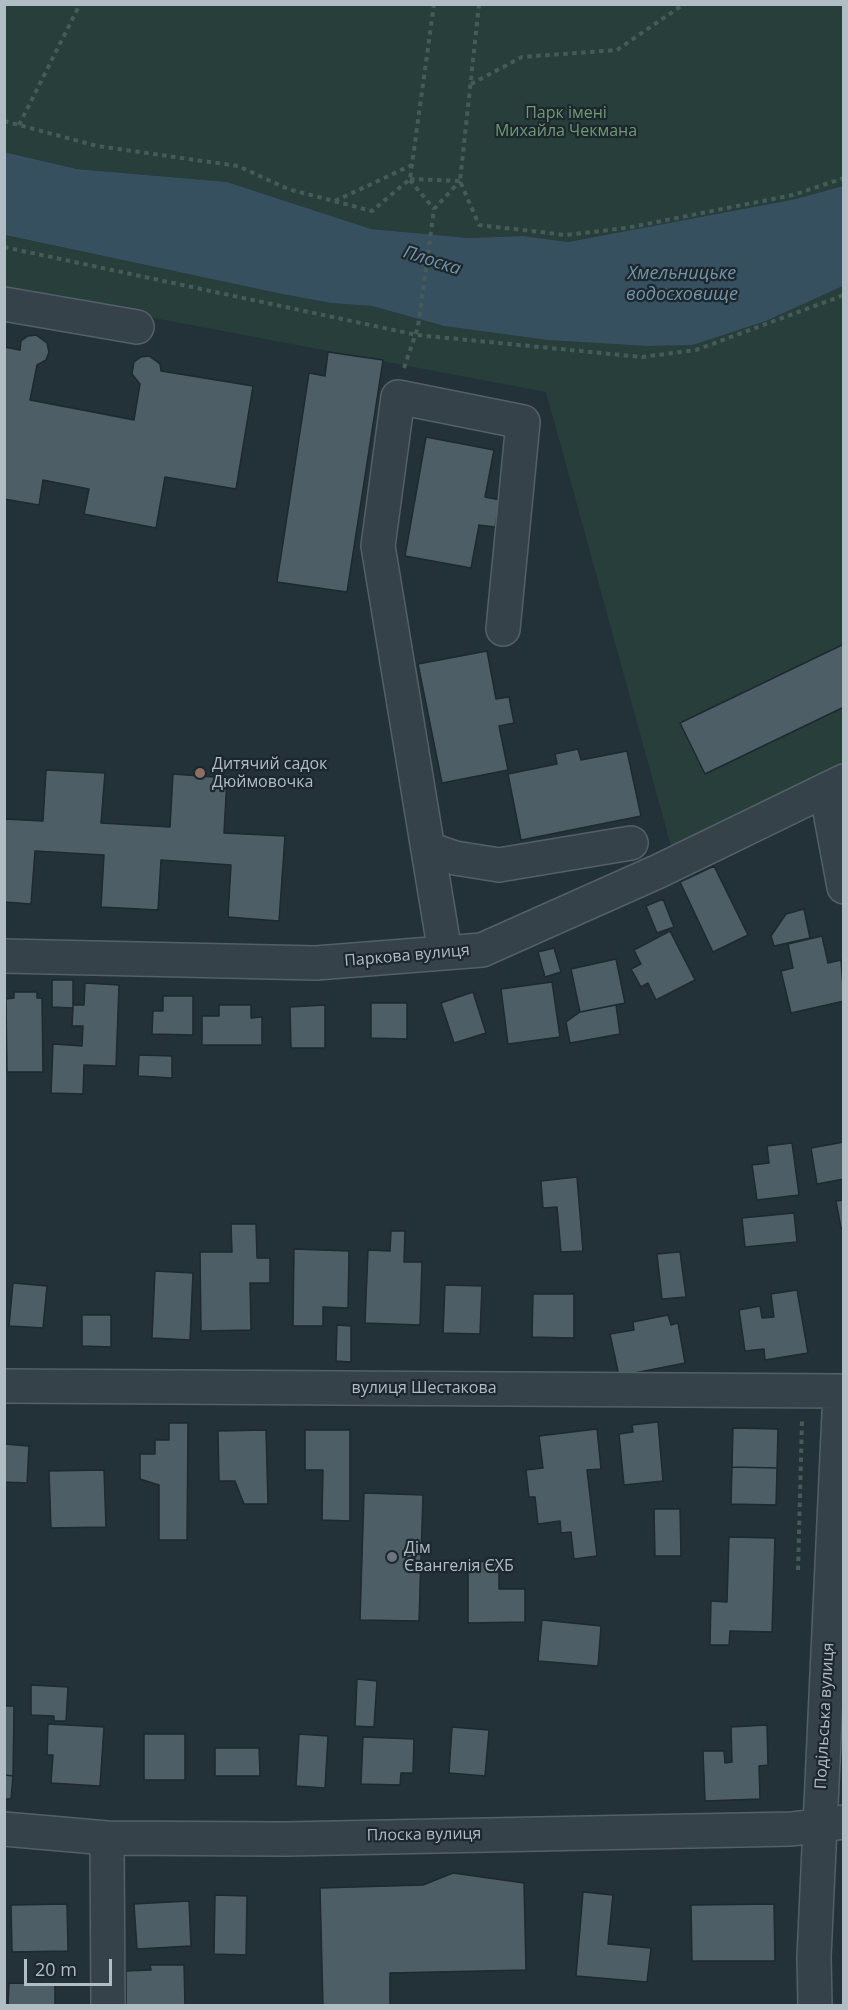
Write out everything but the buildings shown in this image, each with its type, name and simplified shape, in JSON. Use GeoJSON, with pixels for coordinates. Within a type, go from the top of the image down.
{"type":"FeatureCollection","features":[{"type":"Feature","properties":{"kind":"street"},"geometry":{"type":"LineString","coordinates":[[4,303],[137,327]]}},
{"type":"Feature","properties":{"kind":"street"},"geometry":{"type":"LineString","coordinates":[[445,953],[378,546],[398,397],[523,422],[503,629]]}},
{"type":"Feature","properties":{"kind":"street"},"geometry":{"type":"LineString","coordinates":[[835,785],[843,887]]}},
{"type":"Feature","properties":{"kind":"street","name":"Паркова вулиця"},"geometry":{"type":"LineString","coordinates":[[4,956],[316,963],[482,950],[659,871],[835,785]]}},
{"type":"Feature","properties":{"kind":"street"},"geometry":{"type":"LineString","coordinates":[[429,849],[455,858],[499,865],[631,843]]}},
{"type":"Feature","properties":{"kind":"street","name":"вулиця Шестакова"},"geometry":{"type":"LineString","coordinates":[[4,1386],[842,1391]]}},
{"type":"Feature","properties":{"kind":"street","name":"Подільська вулиця"},"geometry":{"type":"LineString","coordinates":[[815,2006],[832,1823],[842,1391]]}},
{"type":"Feature","properties":{"kind":"street","name":"Плоска вулиця"},"geometry":{"type":"LineString","coordinates":[[4,1828],[107,1838],[286,1839],[792,1829],[832,1823]]}},
{"type":"Feature","properties":{"kind":"street"},"geometry":{"type":"LineString","coordinates":[[107,1838],[108,2006]]}},
{"type":"Feature","properties":{"kind":"path"},"geometry":{"type":"LineString","coordinates":[[19,125],[80,4]]}},
{"type":"Feature","properties":{"kind":"path"},"geometry":{"type":"LineString","coordinates":[[4,121],[96,146],[238,166],[288,189],[372,212],[410,179],[434,4]]}},
{"type":"Feature","properties":{"kind":"path"},"geometry":{"type":"LineString","coordinates":[[479,4],[460,181],[479,225],[566,235],[626,228],[793,195],[843,178]]}},
{"type":"Feature","properties":{"kind":"path"},"geometry":{"type":"LineString","coordinates":[[470,84],[522,57],[617,50],[684,4]]}},
{"type":"Feature","properties":{"kind":"path"},"geometry":{"type":"LineString","coordinates":[[334,201],[412,165]]}},
{"type":"Feature","properties":{"kind":"path"},"geometry":{"type":"LineString","coordinates":[[410,179],[460,181]]}},
{"type":"Feature","properties":{"kind":"path"},"geometry":{"type":"LineString","coordinates":[[410,179],[434,209]]}},
{"type":"Feature","properties":{"kind":"path"},"geometry":{"type":"LineString","coordinates":[[398,397],[404,365],[417,335],[434,209],[460,181]]}},
{"type":"Feature","properties":{"kind":"path"},"geometry":{"type":"LineString","coordinates":[[4,247],[417,335],[642,357],[696,350],[843,296]]}},
{"type":"Feature","properties":{"kind":"green space","name":"Парк імені Михайла Чекмана"},"geometry":{"type":"Polygon","coordinates":[[[4,5],[843,5],[843,186],[796,199],[568,242],[523,236],[469,238],[371,229],[227,182],[77,169],[5,152],[4,5]]]}},
{"type":"Feature","properties":{"kind":"green space"},"geometry":{"type":"Polygon","coordinates":[[[4,235],[282,294],[331,303],[372,306],[444,326],[547,340],[647,346],[693,345],[766,321],[843,286],[843,765],[671,846],[546,392],[5,290],[4,235]]]}},
{"type":"Feature","properties":{"kind":"water","name":"Хмельницьке водосховище"},"geometry":{"type":"Polygon","coordinates":[[[4,152],[77,169],[227,182],[371,229],[469,238],[523,236],[568,242],[796,199],[843,186],[843,286],[766,321],[693,345],[647,346],[547,340],[444,326],[372,306],[331,303],[282,294],[5,235],[4,152]]]}},
{"type":"Feature","properties":{"kind":"place","name":"Дитячий садок Дюймовочка"},"geometry":{"type":"Point","coordinates":[200,773]}},
{"type":"Feature","properties":{"kind":"place","name":"Дім Євангелія ЄХБ"},"geometry":{"type":"Point","coordinates":[392,1557]}},
{"type":"Feature","properties":{"kind":"water label","name":"Плоска"},"geometry":{"type":"Point","coordinates":[432,261]}}]}
